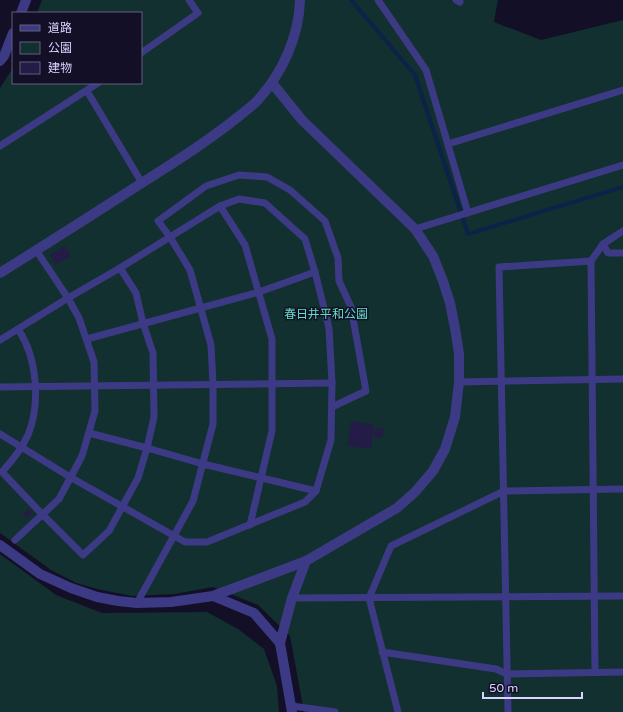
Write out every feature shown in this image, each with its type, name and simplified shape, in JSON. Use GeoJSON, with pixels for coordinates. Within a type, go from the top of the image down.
{"type":"FeatureCollection","features":[{"type":"Feature","properties":{"kind":"street"},"geometry":{"type":"LineString","coordinates":[[21,12],[26,0]]}},
{"type":"Feature","properties":{"kind":"street"},"geometry":{"type":"LineString","coordinates":[[0,273],[142,183],[224,128],[256,102],[272,83],[295,35],[300,10],[300,0]]}},
{"type":"Feature","properties":{"kind":"street"},"geometry":{"type":"LineString","coordinates":[[0,61],[4,56],[12,36]]}},
{"type":"Feature","properties":{"kind":"street"},"geometry":{"type":"LineString","coordinates":[[0,545],[40,574],[71,588],[97,597],[137,603],[171,602],[213,596],[306,561],[397,508],[415,492],[433,471],[445,449],[455,417],[459,382],[459,354],[450,303],[433,256],[415,229],[302,120],[272,83]]}},
{"type":"Feature","properties":{"kind":"street"},"geometry":{"type":"LineString","coordinates":[[292,709],[280,643],[292,598],[306,561]]}},
{"type":"Feature","properties":{"kind":"street"},"geometry":{"type":"LineString","coordinates":[[213,596],[254,613],[280,643]]}},
{"type":"Feature","properties":{"kind":"lane"},"geometry":{"type":"LineString","coordinates":[[142,52],[198,13],[189,0]]}},
{"type":"Feature","properties":{"kind":"lane"},"geometry":{"type":"LineString","coordinates":[[378,0],[426,70],[468,213]]}},
{"type":"Feature","properties":{"kind":"lane"},"geometry":{"type":"LineString","coordinates":[[0,146],[97,84]]}},
{"type":"Feature","properties":{"kind":"lane"},"geometry":{"type":"LineString","coordinates":[[448,144],[623,90]]}},
{"type":"Feature","properties":{"kind":"lane"},"geometry":{"type":"LineString","coordinates":[[87,91],[142,183]]}},
{"type":"Feature","properties":{"kind":"lane"},"geometry":{"type":"LineString","coordinates":[[415,229],[623,165]]}},
{"type":"Feature","properties":{"kind":"lane"},"geometry":{"type":"LineString","coordinates":[[137,603],[193,501],[213,424],[211,345],[201,308],[190,270],[170,237],[158,221],[206,186],[239,175],[267,177],[290,190],[325,221],[338,258],[339,281],[351,307],[366,392],[332,407]]}},
{"type":"Feature","properties":{"kind":"lane"},"geometry":{"type":"LineString","coordinates":[[0,340],[220,206],[238,199],[265,203],[305,239],[316,272],[329,328],[332,383],[331,440],[316,491],[306,502],[207,542],[185,542],[70,477],[0,434]]}},
{"type":"Feature","properties":{"kind":"lane"},"geometry":{"type":"LineString","coordinates":[[220,206],[245,246],[272,339],[272,432],[250,525]]}},
{"type":"Feature","properties":{"kind":"lane"},"geometry":{"type":"LineString","coordinates":[[595,672],[590,261],[603,244],[623,231]]}},
{"type":"Feature","properties":{"kind":"lane"},"geometry":{"type":"LineString","coordinates":[[603,244],[608,253],[623,253]]}},
{"type":"Feature","properties":{"kind":"lane"},"geometry":{"type":"LineString","coordinates":[[15,540],[59,499],[82,456],[95,411],[94,362],[80,318],[36,250]]}},
{"type":"Feature","properties":{"kind":"lane"},"geometry":{"type":"LineString","coordinates":[[508,712],[499,267],[590,261]]}},
{"type":"Feature","properties":{"kind":"lane"},"geometry":{"type":"LineString","coordinates":[[18,329],[26,340],[35,372],[35,406],[28,434],[12,461],[2,472],[83,555],[109,532],[138,478],[154,417],[152,384],[153,353],[143,323],[136,293],[120,268]]}},
{"type":"Feature","properties":{"kind":"lane"},"geometry":{"type":"LineString","coordinates":[[87,340],[143,323],[259,292],[316,272]]}},
{"type":"Feature","properties":{"kind":"lane"},"geometry":{"type":"LineString","coordinates":[[459,382],[623,379]]}},
{"type":"Feature","properties":{"kind":"lane"},"geometry":{"type":"LineString","coordinates":[[0,387],[36,388],[152,384],[332,383]]}},
{"type":"Feature","properties":{"kind":"lane"},"geometry":{"type":"LineString","coordinates":[[89,433],[203,464],[316,491]]}},
{"type":"Feature","properties":{"kind":"lane"},"geometry":{"type":"LineString","coordinates":[[398,712],[369,598],[391,546],[504,490],[623,489]]}},
{"type":"Feature","properties":{"kind":"lane"},"geometry":{"type":"LineString","coordinates":[[292,598],[623,596]]}},
{"type":"Feature","properties":{"kind":"lane"},"geometry":{"type":"LineString","coordinates":[[382,652],[496,669],[507,674],[623,672]]}},
{"type":"Feature","properties":{"kind":"lane"},"geometry":{"type":"LineString","coordinates":[[292,709],[335,712]]}},
{"type":"Feature","properties":{"kind":"green space","name":"春日井平和公園"},"geometry":{"type":"Polygon","coordinates":[[[42,0],[498,0],[494,22],[541,40],[623,20],[623,712],[304,712],[290,636],[258,605],[213,587],[175,594],[132,596],[97,589],[76,583],[51,570],[0,533],[0,88],[12,70],[12,84],[142,84],[142,12],[37,12],[42,0]]]}},
{"type":"Feature","properties":{"kind":"green space"},"geometry":{"type":"Polygon","coordinates":[[[0,554],[56,595],[102,613],[207,612],[238,629],[264,649],[277,686],[279,712],[0,712],[0,554]]]}},
{"type":"Feature","properties":{"kind":"building"},"geometry":{"type":"Polygon","coordinates":[[[65,246],[71,256],[56,265],[50,255],[65,246]]]}},
{"type":"Feature","properties":{"kind":"building"},"geometry":{"type":"Polygon","coordinates":[[[351,421],[374,425],[371,449],[348,446],[351,421]]]}},
{"type":"Feature","properties":{"kind":"building"},"geometry":{"type":"Polygon","coordinates":[[[375,428],[384,429],[382,438],[374,437],[375,428]]]}},
{"type":"Feature","properties":{"kind":"building"},"geometry":{"type":"Polygon","coordinates":[[[29,509],[33,513],[27,518],[23,514],[29,509]]]}},
{"type":"Feature","properties":{"kind":"waterway"},"geometry":{"type":"LineString","coordinates":[[351,0],[415,75],[468,234],[623,187]]}}]}
